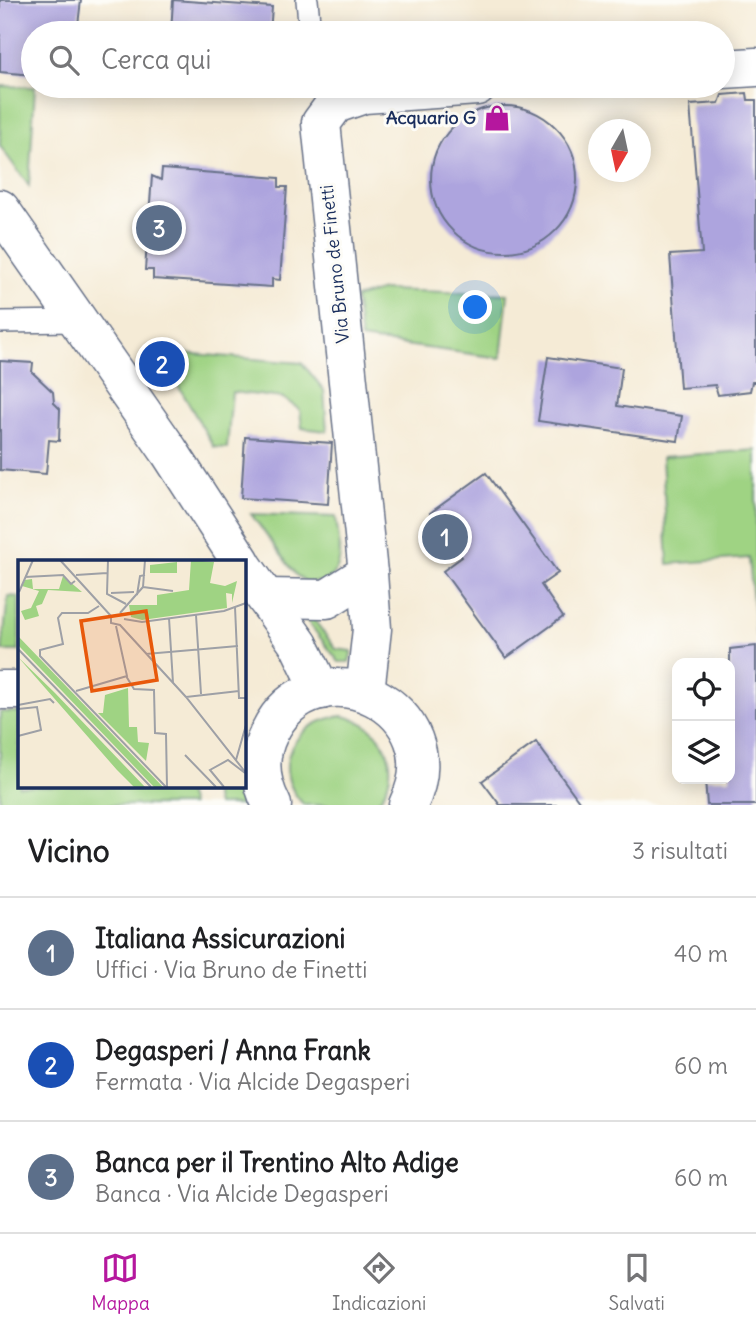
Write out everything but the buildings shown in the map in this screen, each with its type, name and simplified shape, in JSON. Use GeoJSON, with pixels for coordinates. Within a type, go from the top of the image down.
{"type":"FeatureCollection","features":[{"type":"Feature","properties":{"kind":"street"},"geometry":{"type":"LineString","coordinates":[[735,68],[756,67]]}},
{"type":"Feature","properties":{"kind":"street","name":"Via Bruno de Finetti"},"geometry":{"type":"LineString","coordinates":[[327,98],[321,123],[372,629],[365,692]]}},
{"type":"Feature","properties":{"kind":"street"},"geometry":{"type":"LineString","coordinates":[[0,209],[169,451],[239,560]]}},
{"type":"Feature","properties":{"kind":"street"},"geometry":{"type":"LineString","coordinates":[[245,568],[299,645],[321,690]]}},
{"type":"Feature","properties":{"kind":"street"},"geometry":{"type":"LineString","coordinates":[[266,598],[327,599],[368,573]]}},
{"type":"Feature","properties":{"kind":"street"},"geometry":{"type":"LineString","coordinates":[[272,805],[252,756],[284,711],[301,698],[321,690],[343,688],[365,692],[387,703],[411,732],[418,768],[408,805]]}},
{"type":"Feature","properties":{"kind":"street"},"geometry":{"type":"LineString","coordinates":[[0,690],[18,690]]}},
{"type":"Feature","properties":{"kind":"lane"},"geometry":{"type":"LineString","coordinates":[[307,0],[309,21]]}},
{"type":"Feature","properties":{"kind":"lane"},"geometry":{"type":"LineString","coordinates":[[0,322],[77,321]]}},
{"type":"Feature","properties":{"kind":"green space"},"geometry":{"type":"Polygon","coordinates":[[[0,86],[21,87],[21,98],[34,98],[29,186],[0,146],[0,86]]]}},
{"type":"Feature","properties":{"kind":"green space"},"geometry":{"type":"Polygon","coordinates":[[[383,290],[508,294],[501,358],[361,339],[355,298],[383,290]]]}},
{"type":"Feature","properties":{"kind":"green space"},"geometry":{"type":"Polygon","coordinates":[[[158,351],[302,363],[324,390],[327,431],[302,428],[300,410],[283,398],[232,392],[227,448],[214,447],[158,351]]]}},
{"type":"Feature","properties":{"kind":"green space"},"geometry":{"type":"Polygon","coordinates":[[[756,450],[756,637],[749,558],[668,564],[662,457],[756,450]]]}},
{"type":"Feature","properties":{"kind":"green space"},"geometry":{"type":"Polygon","coordinates":[[[251,514],[336,517],[340,553],[337,569],[325,582],[307,582],[296,575],[251,514]]]}},
{"type":"Feature","properties":{"kind":"green space"},"geometry":{"type":"Polygon","coordinates":[[[8,596],[18,597],[18,651],[2,651],[8,596]]]}},
{"type":"Feature","properties":{"kind":"green space"},"geometry":{"type":"Polygon","coordinates":[[[312,617],[336,649],[352,651],[349,662],[339,662],[305,618],[312,617]]]}},
{"type":"Feature","properties":{"kind":"green space"},"geometry":{"type":"Polygon","coordinates":[[[0,712],[18,712],[18,788],[186,788],[191,805],[0,805],[0,712]]]}},
{"type":"Feature","properties":{"kind":"green space"},"geometry":{"type":"Polygon","coordinates":[[[342,716],[357,720],[370,728],[387,750],[390,764],[385,792],[375,805],[304,805],[293,791],[288,776],[287,762],[292,748],[311,726],[325,719],[342,716]]]}},
{"type":"Feature","properties":{"kind":"green space"},"geometry":{"type":"Polygon","coordinates":[[[213,788],[243,788],[250,805],[217,805],[213,788]]]}},
{"type":"Feature","properties":{"kind":"place","name":"Acquario G"},"geometry":{"type":"Point","coordinates":[497,118]}},
{"type":"Feature","properties":{"kind":"place","name":"Banca per il Trentino Alto Adige"},"geometry":{"type":"Point","coordinates":[159,228]}},
{"type":"Feature","properties":{"kind":"place","name":"Degasperi / Anna Frank"},"geometry":{"type":"Point","coordinates":[162,364]}},
{"type":"Feature","properties":{"kind":"place","name":"Italiana Assicurazioni"},"geometry":{"type":"Point","coordinates":[445,537]}}]}
